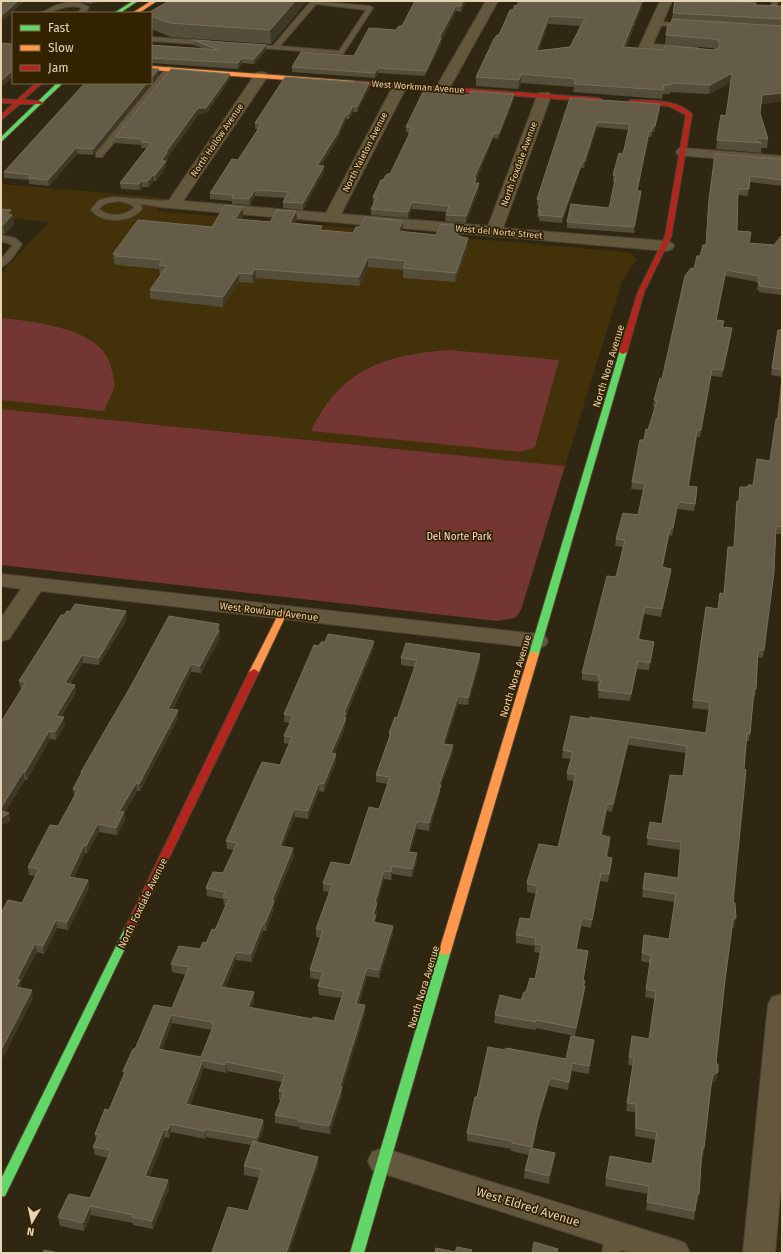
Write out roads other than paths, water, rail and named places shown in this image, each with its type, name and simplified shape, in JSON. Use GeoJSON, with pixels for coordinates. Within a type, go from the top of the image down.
{"type":"FeatureCollection","features":[{"type":"Feature","properties":{"kind":"street"},"geometry":{"type":"LineString","coordinates":[[119,12],[136,1]]}},
{"type":"Feature","properties":{"kind":"street"},"geometry":{"type":"LineString","coordinates":[[138,12],[155,1]]}},
{"type":"Feature","properties":{"kind":"street"},"geometry":{"type":"LineString","coordinates":[[442,89],[492,1]]}},
{"type":"Feature","properties":{"kind":"street"},"geometry":{"type":"LineString","coordinates":[[666,1],[645,47],[705,52]]}},
{"type":"Feature","properties":{"kind":"street"},"geometry":{"type":"LineString","coordinates":[[758,6],[777,5]]}},
{"type":"Feature","properties":{"kind":"street","name":"West Workman Avenue"},"geometry":{"type":"LineString","coordinates":[[152,68],[616,101],[673,106],[684,109]]}},
{"type":"Feature","properties":{"kind":"street","name":"North Hollow Avenue"},"geometry":{"type":"LineString","coordinates":[[168,204],[260,76]]}},
{"type":"Feature","properties":{"kind":"street"},"geometry":{"type":"LineString","coordinates":[[1,118],[37,84]]}},
{"type":"Feature","properties":{"kind":"street"},"geometry":{"type":"LineString","coordinates":[[1,140],[59,84]]}},
{"type":"Feature","properties":{"kind":"street","name":"North Yaleton Avenue"},"geometry":{"type":"LineString","coordinates":[[331,218],[400,86]]}},
{"type":"Feature","properties":{"kind":"street","name":"North Foxdale Avenue"},"geometry":{"type":"LineString","coordinates":[[494,231],[544,96]]}},
{"type":"Feature","properties":{"kind":"street"},"geometry":{"type":"LineString","coordinates":[[1,101],[40,103]]}},
{"type":"Feature","properties":{"kind":"street","name":"North Nora Avenue"},"geometry":{"type":"LineString","coordinates":[[357,1253],[641,292],[648,276],[666,246],[689,117],[684,109]]}},
{"type":"Feature","properties":{"kind":"street"},"geometry":{"type":"LineString","coordinates":[[682,152],[782,160]]}},
{"type":"Feature","properties":{"kind":"street","name":"West del Norte Street"},"geometry":{"type":"LineString","coordinates":[[168,204],[666,246]]}},
{"type":"Feature","properties":{"kind":"street","name":"West Rowland Avenue"},"geometry":{"type":"LineString","coordinates":[[1,580],[537,641]]}},
{"type":"Feature","properties":{"kind":"street"},"geometry":{"type":"LineString","coordinates":[[1,634],[35,584]]}},
{"type":"Feature","properties":{"kind":"street","name":"North Foxdale Avenue"},"geometry":{"type":"LineString","coordinates":[[1,1192],[283,613]]}},
{"type":"Feature","properties":{"kind":"street"},"geometry":{"type":"LineString","coordinates":[[759,1253],[782,1005]]}},
{"type":"Feature","properties":{"kind":"street","name":"West Eldred Avenue"},"geometry":{"type":"LineString","coordinates":[[383,1161],[612,1244],[674,1253]]}},
{"type":"Feature","properties":{"kind":"lane"},"geometry":{"type":"LineString","coordinates":[[239,45],[275,48],[341,53],[370,8],[315,2],[275,48]]}},
{"type":"Feature","properties":{"kind":"lane"},"geometry":{"type":"LineString","coordinates":[[46,12],[66,3],[79,4],[86,7],[82,12]]}},
{"type":"Feature","properties":{"kind":"lane"},"geometry":{"type":"LineString","coordinates":[[656,24],[695,26]]}},
{"type":"Feature","properties":{"kind":"lane"},"geometry":{"type":"LineString","coordinates":[[152,39],[218,44]]}},
{"type":"Feature","properties":{"kind":"lane"},"geometry":{"type":"LineString","coordinates":[[99,155],[170,69]]}},
{"type":"Feature","properties":{"kind":"lane"},"geometry":{"type":"LineString","coordinates":[[133,201],[168,204]]}},
{"type":"Feature","properties":{"kind":"lane"},"geometry":{"type":"LineString","coordinates":[[1,238],[12,240],[18,244],[1,264]]}},
{"type":"Feature","properties":{"kind":"park label","name":"Del Norte Park"},"geometry":{"type":"Point","coordinates":[459,536]}}]}
